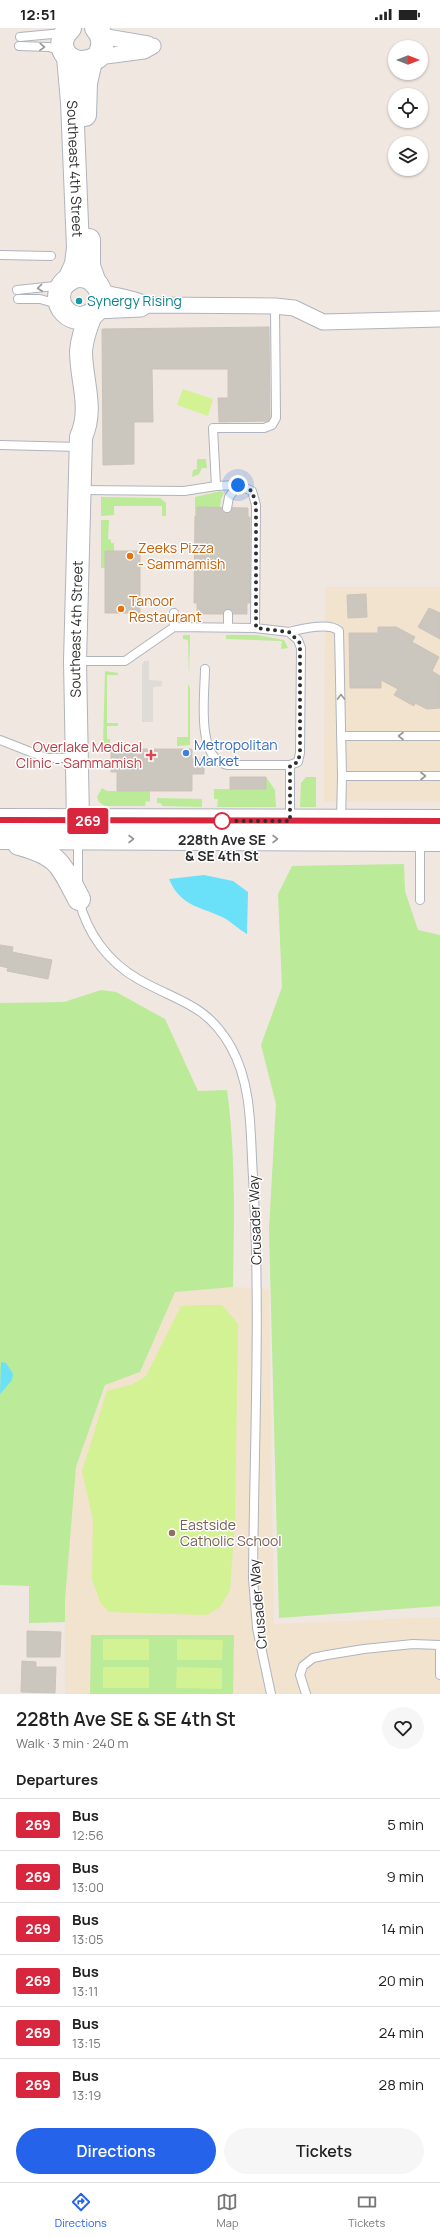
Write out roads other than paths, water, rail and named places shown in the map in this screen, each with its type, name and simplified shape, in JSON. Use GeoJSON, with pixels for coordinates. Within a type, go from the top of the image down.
{"type":"FeatureCollection","features":[{"type":"Feature","properties":{"kind":"street"},"geometry":{"type":"LineString","coordinates":[[67,42],[79,63],[97,45]]}},
{"type":"Feature","properties":{"kind":"street","name":"Southeast 4th Street"},"geometry":{"type":"LineString","coordinates":[[67,42],[72,102],[78,248],[76,264],[65,295],[72,354],[74,424],[80,442],[75,661],[78,830]]}},
{"type":"Feature","properties":{"kind":"street","name":"Southeast 4th Street"},"geometry":{"type":"LineString","coordinates":[[80,442],[86,424],[87,391],[81,352],[82,341],[95,300],[90,266],[85,105],[86,83],[97,45]]}},
{"type":"Feature","properties":{"kind":"street"},"geometry":{"type":"LineString","coordinates":[[95,300],[77,318],[65,295],[81,276],[95,300],[141,309],[147,305],[275,306],[294,308],[323,322],[440,319]]}},
{"type":"Feature","properties":{"kind":"street"},"geometry":{"type":"LineString","coordinates":[[0,820],[78,830],[430,840]]}},
{"type":"Feature","properties":{"kind":"street"},"geometry":{"type":"LineString","coordinates":[[0,838],[78,830],[290,821],[440,821]]}},
{"type":"Feature","properties":{"kind":"street"},"geometry":{"type":"LineString","coordinates":[[0,841],[42,850],[56,860],[79,899]]}},
{"type":"Feature","properties":{"kind":"lane"},"geometry":{"type":"LineString","coordinates":[[20,37],[67,42]]}},
{"type":"Feature","properties":{"kind":"lane"},"geometry":{"type":"LineString","coordinates":[[19,46],[49,47],[67,42]]}},
{"type":"Feature","properties":{"kind":"lane"},"geometry":{"type":"LineString","coordinates":[[0,256],[51,256]]}},
{"type":"Feature","properties":{"kind":"lane"},"geometry":{"type":"LineString","coordinates":[[16,290],[65,295]]}},
{"type":"Feature","properties":{"kind":"lane"},"geometry":{"type":"LineString","coordinates":[[18,299],[41,299],[65,295]]}},
{"type":"Feature","properties":{"kind":"lane"},"geometry":{"type":"LineString","coordinates":[[216,486],[213,428],[264,428],[272,425],[276,418],[275,306]]}},
{"type":"Feature","properties":{"kind":"lane"},"geometry":{"type":"LineString","coordinates":[[0,445],[80,442]]}},
{"type":"Feature","properties":{"kind":"lane"},"geometry":{"type":"LineString","coordinates":[[228,508],[229,496],[238,485]]}},
{"type":"Feature","properties":{"kind":"lane"},"geometry":{"type":"LineString","coordinates":[[80,490],[184,491],[216,486],[238,485],[252,491],[256,505],[256,628]]}},
{"type":"Feature","properties":{"kind":"lane"},"geometry":{"type":"LineString","coordinates":[[174,613],[174,628]]}},
{"type":"Feature","properties":{"kind":"lane"},"geometry":{"type":"LineString","coordinates":[[228,614],[228,628]]}},
{"type":"Feature","properties":{"kind":"lane"},"geometry":{"type":"LineString","coordinates":[[75,661],[125,661],[174,628],[256,628],[289,632],[306,627],[333,628],[339,631],[342,776],[341,821]]}},
{"type":"Feature","properties":{"kind":"lane"},"geometry":{"type":"LineString","coordinates":[[205,669],[205,741],[215,760],[221,764],[228,765],[290,766],[298,762],[300,758],[301,659],[300,643],[289,632]]}},
{"type":"Feature","properties":{"kind":"lane"},"geometry":{"type":"LineString","coordinates":[[341,736],[440,736]]}},
{"type":"Feature","properties":{"kind":"lane"},"geometry":{"type":"LineString","coordinates":[[0,740],[46,758],[76,758]]}},
{"type":"Feature","properties":{"kind":"lane"},"geometry":{"type":"LineString","coordinates":[[290,766],[290,821]]}},
{"type":"Feature","properties":{"kind":"lane"},"geometry":{"type":"LineString","coordinates":[[342,776],[440,776]]}},
{"type":"Feature","properties":{"kind":"lane","name":"Crusader Way"},"geometry":{"type":"LineString","coordinates":[[78,830],[79,899],[83,915],[96,940],[120,967],[138,979],[192,1004],[219,1029],[231,1048],[246,1086],[257,1258],[253,1578],[257,1628],[271,1694]]}},
{"type":"Feature","properties":{"kind":"lane"},"geometry":{"type":"LineString","coordinates":[[420,900],[430,840]]}},
{"type":"Feature","properties":{"kind":"lane"},"geometry":{"type":"LineString","coordinates":[[306,1694],[300,1675],[303,1666],[313,1658],[364,1649],[413,1644],[440,1645],[440,1675]]}},
{"type":"Feature","properties":{"kind":"water"},"geometry":{"type":"Polygon","coordinates":[[[204,875],[233,881],[248,892],[247,934],[224,918],[190,904],[178,894],[173,888],[169,879],[204,875]]]}},
{"type":"Feature","properties":{"kind":"water"},"geometry":{"type":"Polygon","coordinates":[[[1,1362],[6,1363],[13,1374],[12,1380],[0,1394],[1,1362]]]}},
{"type":"Feature","properties":{"kind":"place","name":"Synergy Rising"},"geometry":{"type":"Point","coordinates":[79,301]}},
{"type":"Feature","properties":{"kind":"place","name":"Zeeks Pizza - Sammamish"},"geometry":{"type":"Point","coordinates":[130,556]}},
{"type":"Feature","properties":{"kind":"place","name":"Tanoor Restaurant"},"geometry":{"type":"Point","coordinates":[121,609]}},
{"type":"Feature","properties":{"kind":"place","name":"Metropolitan Market"},"geometry":{"type":"Point","coordinates":[186,753]}},
{"type":"Feature","properties":{"kind":"place","name":"Overlake Medical Clinic - Sammamish"},"geometry":{"type":"Point","coordinates":[151,755]}},
{"type":"Feature","properties":{"kind":"place","name":"228th Ave SE & SE 4th St"},"geometry":{"type":"Point","coordinates":[222,821]}},
{"type":"Feature","properties":{"kind":"place","name":"Eastside Catholic School"},"geometry":{"type":"Point","coordinates":[172,1533]}}]}
